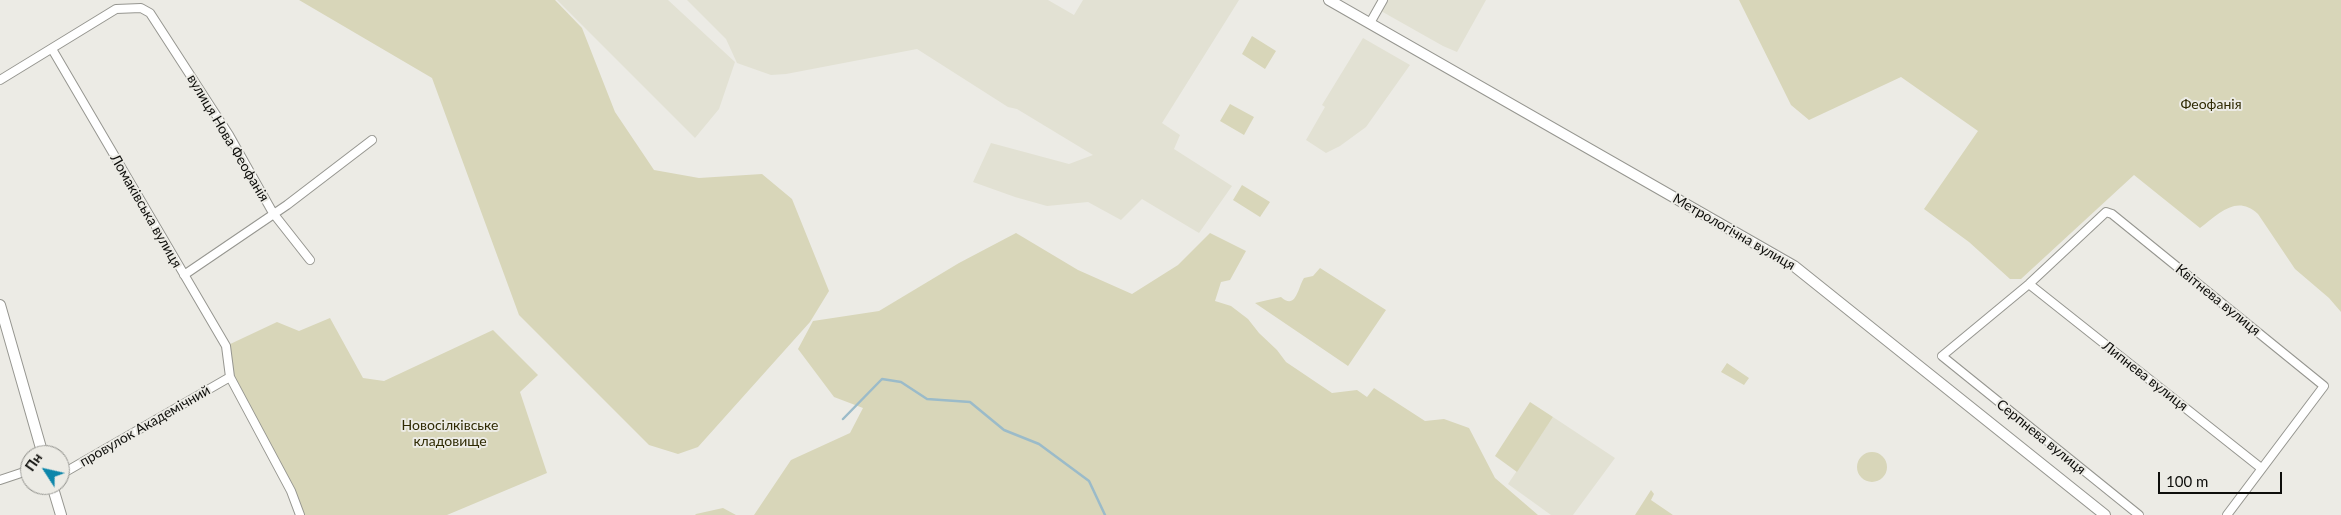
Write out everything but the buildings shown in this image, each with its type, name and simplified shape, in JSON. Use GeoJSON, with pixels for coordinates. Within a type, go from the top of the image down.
{"type":"FeatureCollection","features":[{"type":"Feature","properties":{"kind":"street","name":"Метрологічна вулиця"},"geometry":{"type":"LineString","coordinates":[[1329,0],[1794,266],[2105,515]]}},
{"type":"Feature","properties":{"kind":"street"},"geometry":{"type":"LineString","coordinates":[[1370,23],[1383,0]]}},
{"type":"Feature","properties":{"kind":"street","name":"вулиця Нова Феофанія"},"geometry":{"type":"LineString","coordinates":[[52,49],[116,9],[141,8],[150,13],[229,135],[273,214],[310,260]]}},
{"type":"Feature","properties":{"kind":"street"},"geometry":{"type":"LineString","coordinates":[[0,80],[52,49]]}},
{"type":"Feature","properties":{"kind":"street","name":"Ломаківська вулиця"},"geometry":{"type":"LineString","coordinates":[[52,49],[226,346],[230,377]]}},
{"type":"Feature","properties":{"kind":"street"},"geometry":{"type":"LineString","coordinates":[[184,275],[287,205],[372,140]]}},
{"type":"Feature","properties":{"kind":"street","name":"Квітнева вулиця"},"geometry":{"type":"LineString","coordinates":[[2029,284],[2104,214],[2112,214],[2324,386],[2261,468]]}},
{"type":"Feature","properties":{"kind":"street","name":"Серпнева вулиця"},"geometry":{"type":"LineString","coordinates":[[2029,284],[1943,354],[1943,358],[2139,515]]}},
{"type":"Feature","properties":{"kind":"street","name":"Липнева вулиця"},"geometry":{"type":"LineString","coordinates":[[2029,284],[2261,468]]}},
{"type":"Feature","properties":{"kind":"street"},"geometry":{"type":"LineString","coordinates":[[0,305],[40,445]]}},
{"type":"Feature","properties":{"kind":"street"},"geometry":{"type":"LineString","coordinates":[[230,377],[291,491],[300,515]]}},
{"type":"Feature","properties":{"kind":"street","name":"провулок Академічний"},"geometry":{"type":"LineString","coordinates":[[70,469],[230,377]]}},
{"type":"Feature","properties":{"kind":"street"},"geometry":{"type":"LineString","coordinates":[[2227,515],[2261,468]]}},
{"type":"Feature","properties":{"kind":"street"},"geometry":{"type":"LineString","coordinates":[[0,480],[20,473]]}},
{"type":"Feature","properties":{"kind":"street"},"geometry":{"type":"LineString","coordinates":[[55,495],[61,515]]}},
{"type":"Feature","properties":{"kind":"shaded area"},"geometry":{"type":"Polygon","coordinates":[[[557,0],[668,0],[735,62],[719,109],[695,138],[557,0]]]}},
{"type":"Feature","properties":{"kind":"shaded area"},"geometry":{"type":"Polygon","coordinates":[[[687,0],[1048,0],[1074,15],[1083,0],[1239,0],[1162,123],[1180,135],[1174,149],[1232,186],[1199,233],[1142,199],[1121,220],[1088,202],[1047,206],[1015,197],[973,182],[991,143],[1069,164],[1093,155],[1017,109],[1008,107],[917,49],[786,74],[771,75],[737,63],[726,39],[687,0]]]}},
{"type":"Feature","properties":{"kind":"shaded area"},"geometry":{"type":"Polygon","coordinates":[[[1387,0],[1486,0],[1457,52],[1381,11],[1387,0]]]}},
{"type":"Feature","properties":{"kind":"shaded area"},"geometry":{"type":"Polygon","coordinates":[[[1363,38],[1410,65],[1366,127],[1340,146],[1326,153],[1306,140],[1325,107],[1322,105],[1363,38]]]}},
{"type":"Feature","properties":{"kind":"shaded area"},"geometry":{"type":"Polygon","coordinates":[[[1553,417],[1615,458],[1573,515],[1551,515],[1508,484],[1553,417]]]}},
{"type":"Feature","properties":{"kind":"green space"},"geometry":{"type":"Polygon","coordinates":[[[299,0],[555,0],[582,28],[615,112],[654,170],[699,178],[762,174],[792,199],[829,291],[810,322],[698,447],[678,454],[649,445],[519,315],[432,78],[299,0]]]}},
{"type":"Feature","properties":{"kind":"green space","name":"Феофанія"},"geometry":{"type":"Polygon","coordinates":[[[1739,0],[2341,0],[2341,312],[2329,298],[2295,269],[2258,214],[2250,208],[2235,206],[2228,208],[2200,228],[2134,175],[2021,279],[2010,279],[1969,242],[1924,209],[1978,131],[1901,77],[1809,120],[1791,105],[1739,0]]]}},
{"type":"Feature","properties":{"kind":"green space"},"geometry":{"type":"Polygon","coordinates":[[[1252,36],[1276,51],[1265,69],[1242,54],[1252,36]]]}},
{"type":"Feature","properties":{"kind":"green space"},"geometry":{"type":"Polygon","coordinates":[[[1230,104],[1254,117],[1244,135],[1220,121],[1230,104]]]}},
{"type":"Feature","properties":{"kind":"green space"},"geometry":{"type":"Polygon","coordinates":[[[1242,185],[1270,202],[1260,217],[1233,200],[1242,185]]]}},
{"type":"Feature","properties":{"kind":"green space"},"geometry":{"type":"Polygon","coordinates":[[[1016,233],[1078,270],[1132,294],[1178,265],[1210,233],[1246,251],[1230,280],[1221,282],[1215,301],[1231,306],[1248,319],[1286,362],[1332,393],[1357,390],[1367,397],[1374,388],[1425,421],[1444,419],[1469,428],[1495,478],[1538,515],[754,515],[791,460],[850,433],[863,408],[834,397],[798,349],[813,321],[879,311],[959,263],[1016,233]]]}},
{"type":"Feature","properties":{"kind":"green space"},"geometry":{"type":"Polygon","coordinates":[[[1320,268],[1386,310],[1348,366],[1255,303],[1281,297],[1286,301],[1293,300],[1304,278],[1313,276],[1320,268]]]}},
{"type":"Feature","properties":{"kind":"green space","name":"Новосілківське кладовище"},"geometry":{"type":"Polygon","coordinates":[[[330,318],[363,378],[384,381],[493,330],[538,375],[520,392],[547,473],[447,515],[300,515],[230,377],[226,346],[277,322],[299,331],[330,318]]]}},
{"type":"Feature","properties":{"kind":"green space"},"geometry":{"type":"Polygon","coordinates":[[[1727,363],[1749,378],[1744,385],[1721,372],[1727,363]]]}},
{"type":"Feature","properties":{"kind":"green space"},"geometry":{"type":"Polygon","coordinates":[[[1530,402],[1553,417],[1517,472],[1495,456],[1530,402]]]}},
{"type":"Feature","properties":{"kind":"green space"},"geometry":{"type":"Polygon","coordinates":[[[1872,452],[1883,456],[1887,467],[1883,478],[1872,482],[1861,478],[1857,467],[1861,456],[1872,452]]]}},
{"type":"Feature","properties":{"kind":"green space"},"geometry":{"type":"Polygon","coordinates":[[[1651,490],[1654,494],[1651,500],[1673,515],[1635,515],[1651,490]]]}},
{"type":"Feature","properties":{"kind":"green space"},"geometry":{"type":"Polygon","coordinates":[[[723,508],[736,515],[695,515],[696,514],[723,508]]]}},
{"type":"Feature","properties":{"kind":"waterway"},"geometry":{"type":"LineString","coordinates":[[843,419],[882,379],[901,382],[927,399],[970,402],[1004,430],[1039,444],[1089,481],[1105,515]]}}]}
